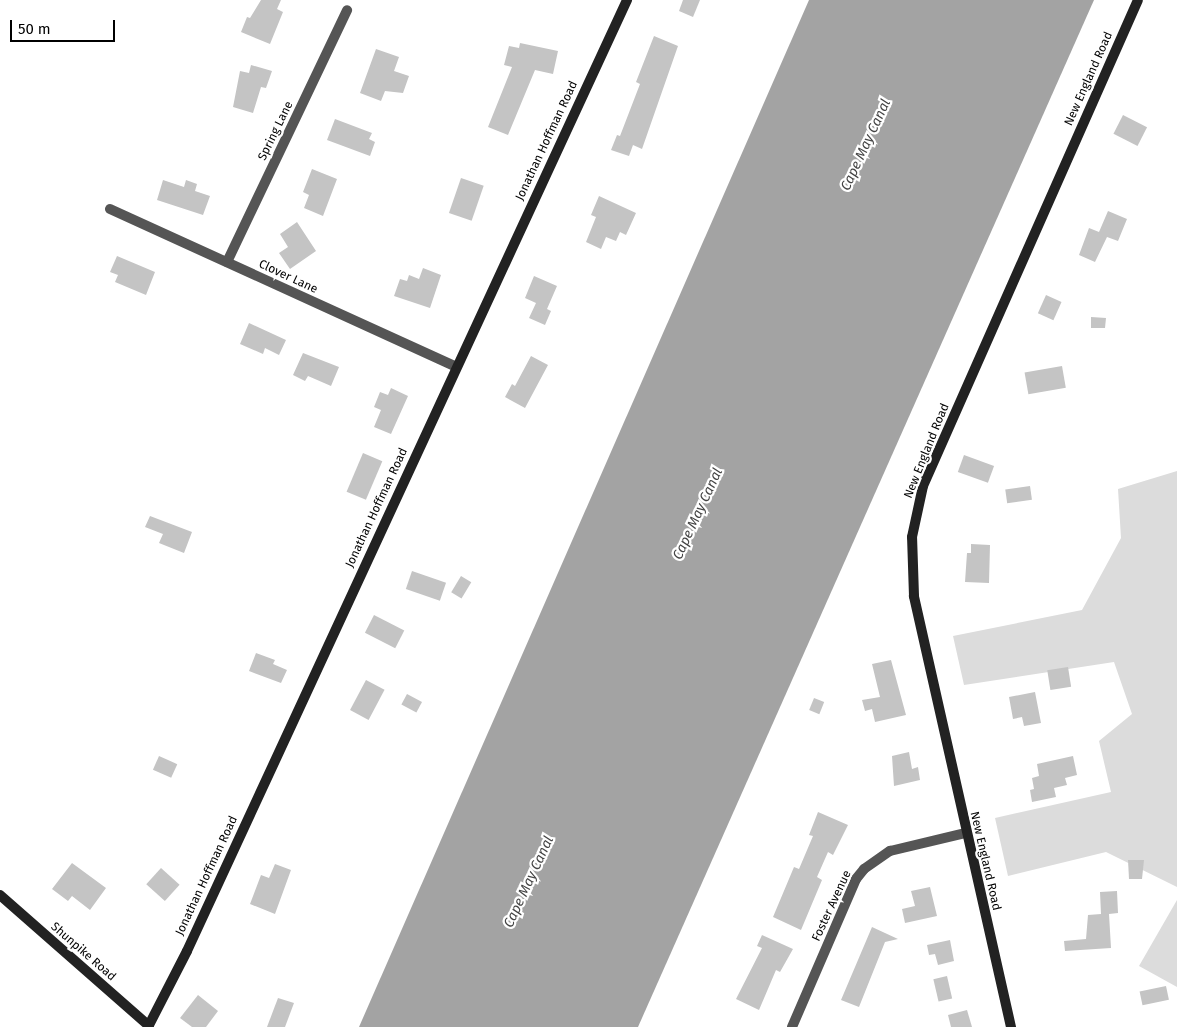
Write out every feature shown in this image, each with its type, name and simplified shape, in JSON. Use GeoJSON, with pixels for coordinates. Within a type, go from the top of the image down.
{"type":"FeatureCollection","features":[{"type":"Feature","properties":{"kind":"street","name":"Jonathan Hoffman Road"},"geometry":{"type":"LineString","coordinates":[[149,1027],[626,0]]}},
{"type":"Feature","properties":{"kind":"street","name":"New England Road"},"geometry":{"type":"LineString","coordinates":[[1011,1027],[965,833],[914,596],[911,566],[916,511],[923,486],[1138,0]]}},
{"type":"Feature","properties":{"kind":"street","name":"Spring Lane"},"geometry":{"type":"LineString","coordinates":[[227,262],[347,10]]}},
{"type":"Feature","properties":{"kind":"street","name":"Clover Lane"},"geometry":{"type":"LineString","coordinates":[[110,209],[456,367]]}},
{"type":"Feature","properties":{"kind":"street","name":"Foster Avenue"},"geometry":{"type":"LineString","coordinates":[[792,1027],[856,879],[864,869],[890,851],[965,833]]}},
{"type":"Feature","properties":{"kind":"street","name":"Shunpike Road"},"geometry":{"type":"LineString","coordinates":[[0,895],[149,1027]]}},
{"type":"Feature","properties":{"kind":"shaded area"},"geometry":{"type":"Polygon","coordinates":[[[1177,471],[1177,887],[1106,852],[1008,876],[995,818],[1111,792],[1099,741],[1132,714],[1114,662],[964,685],[953,636],[1082,610],[1121,538],[1118,489],[1177,471]]]}},
{"type":"Feature","properties":{"kind":"shaded area"},"geometry":{"type":"Polygon","coordinates":[[[1177,900],[1177,987],[1139,966],[1177,900]]]}},
{"type":"Feature","properties":{"kind":"water","name":"Cape May Canal"},"geometry":{"type":"Polygon","coordinates":[[[809,0],[1094,0],[638,1027],[359,1027],[809,0]]]}},
{"type":"Feature","properties":{"kind":"building"},"geometry":{"type":"Polygon","coordinates":[[[261,0],[281,0],[277,9],[283,12],[270,44],[241,32],[247,17],[250,18],[261,0]]]}},
{"type":"Feature","properties":{"kind":"building"},"geometry":{"type":"Polygon","coordinates":[[[683,0],[700,0],[693,17],[679,11],[683,0]]]}},
{"type":"Feature","properties":{"kind":"building"},"geometry":{"type":"Polygon","coordinates":[[[654,36],[678,46],[642,149],[633,145],[629,156],[611,150],[617,135],[620,136],[640,84],[636,82],[654,36]]]}},
{"type":"Feature","properties":{"kind":"building"},"geometry":{"type":"Polygon","coordinates":[[[520,43],[558,51],[553,74],[535,70],[508,135],[488,127],[512,67],[504,65],[509,46],[519,48],[520,43]]]}},
{"type":"Feature","properties":{"kind":"building"},"geometry":{"type":"Polygon","coordinates":[[[376,49],[399,57],[394,71],[409,76],[403,93],[385,91],[381,101],[360,93],[376,49]]]}},
{"type":"Feature","properties":{"kind":"building"},"geometry":{"type":"Polygon","coordinates":[[[251,65],[272,71],[266,88],[261,87],[253,113],[233,107],[240,71],[249,73],[251,65]]]}},
{"type":"Feature","properties":{"kind":"building"},"geometry":{"type":"Polygon","coordinates":[[[1123,115],[1147,127],[1138,146],[1113,134],[1123,115]]]}},
{"type":"Feature","properties":{"kind":"building"},"geometry":{"type":"Polygon","coordinates":[[[335,119],[372,133],[369,139],[375,142],[370,156],[327,140],[335,119]]]}},
{"type":"Feature","properties":{"kind":"building"},"geometry":{"type":"Polygon","coordinates":[[[312,169],[337,179],[323,216],[304,208],[309,195],[303,192],[312,169]]]}},
{"type":"Feature","properties":{"kind":"building"},"geometry":{"type":"Polygon","coordinates":[[[461,178],[484,186],[472,221],[449,213],[461,178]]]}},
{"type":"Feature","properties":{"kind":"building"},"geometry":{"type":"Polygon","coordinates":[[[163,180],[184,187],[186,180],[197,184],[195,191],[210,196],[203,215],[157,200],[163,180]]]}},
{"type":"Feature","properties":{"kind":"building"},"geometry":{"type":"Polygon","coordinates":[[[599,196],[636,213],[626,235],[620,232],[616,241],[606,237],[601,249],[586,242],[596,217],[591,215],[599,196]]]}},
{"type":"Feature","properties":{"kind":"building"},"geometry":{"type":"Polygon","coordinates":[[[1108,211],[1127,219],[1118,241],[1107,237],[1095,262],[1079,255],[1089,228],[1099,232],[1108,211]]]}},
{"type":"Feature","properties":{"kind":"building"},"geometry":{"type":"Polygon","coordinates":[[[297,222],[316,251],[290,269],[279,253],[288,247],[280,234],[297,222]]]}},
{"type":"Feature","properties":{"kind":"building"},"geometry":{"type":"Polygon","coordinates":[[[117,256],[155,272],[146,295],[115,282],[118,275],[110,272],[117,256]]]}},
{"type":"Feature","properties":{"kind":"building"},"geometry":{"type":"Polygon","coordinates":[[[423,268],[441,275],[430,308],[394,296],[400,279],[407,281],[409,275],[419,279],[423,268]]]}},
{"type":"Feature","properties":{"kind":"building"},"geometry":{"type":"Polygon","coordinates":[[[534,276],[557,286],[547,309],[551,311],[545,325],[529,318],[536,303],[525,298],[534,276]]]}},
{"type":"Feature","properties":{"kind":"building"},"geometry":{"type":"Polygon","coordinates":[[[1046,295],[1062,302],[1053,320],[1038,313],[1046,295]]]}},
{"type":"Feature","properties":{"kind":"building"},"geometry":{"type":"Polygon","coordinates":[[[1091,317],[1106,318],[1105,328],[1091,328],[1091,317]]]}},
{"type":"Feature","properties":{"kind":"building"},"geometry":{"type":"Polygon","coordinates":[[[249,323],[286,340],[279,355],[265,348],[263,354],[240,344],[249,323]]]}},
{"type":"Feature","properties":{"kind":"building"},"geometry":{"type":"Polygon","coordinates":[[[303,353],[339,367],[331,386],[308,376],[305,381],[293,375],[303,353]]]}},
{"type":"Feature","properties":{"kind":"building"},"geometry":{"type":"Polygon","coordinates":[[[531,356],[548,365],[525,408],[505,397],[512,384],[515,386],[531,356]]]}},
{"type":"Feature","properties":{"kind":"building"},"geometry":{"type":"Polygon","coordinates":[[[1062,366],[1066,388],[1028,394],[1025,373],[1062,366]]]}},
{"type":"Feature","properties":{"kind":"building"},"geometry":{"type":"Polygon","coordinates":[[[391,388],[408,396],[391,434],[374,427],[381,410],[374,407],[380,392],[388,395],[391,388]]]}},
{"type":"Feature","properties":{"kind":"building"},"geometry":{"type":"Polygon","coordinates":[[[363,453],[382,461],[366,500],[347,492],[363,453]]]}},
{"type":"Feature","properties":{"kind":"building"},"geometry":{"type":"Polygon","coordinates":[[[964,455],[994,466],[988,483],[958,472],[964,455]]]}},
{"type":"Feature","properties":{"kind":"building"},"geometry":{"type":"Polygon","coordinates":[[[1030,486],[1032,500],[1007,503],[1005,489],[1030,486]]]}},
{"type":"Feature","properties":{"kind":"building"},"geometry":{"type":"Polygon","coordinates":[[[150,516],[192,532],[184,553],[159,543],[163,534],[145,527],[150,516]]]}},
{"type":"Feature","properties":{"kind":"building"},"geometry":{"type":"Polygon","coordinates":[[[971,544],[990,545],[989,583],[965,582],[967,553],[971,553],[971,544]]]}},
{"type":"Feature","properties":{"kind":"building"},"geometry":{"type":"Polygon","coordinates":[[[412,571],[446,583],[440,601],[406,589],[412,571]]]}},
{"type":"Feature","properties":{"kind":"building"},"geometry":{"type":"Polygon","coordinates":[[[461,576],[471,582],[462,598],[451,592],[461,576]]]}},
{"type":"Feature","properties":{"kind":"building"},"geometry":{"type":"Polygon","coordinates":[[[374,615],[404,630],[395,648],[365,633],[374,615]]]}},
{"type":"Feature","properties":{"kind":"building"},"geometry":{"type":"Polygon","coordinates":[[[256,653],[275,660],[273,664],[287,670],[281,683],[249,671],[256,653]]]}},
{"type":"Feature","properties":{"kind":"building"},"geometry":{"type":"Polygon","coordinates":[[[891,660],[906,715],[875,722],[872,709],[865,711],[862,700],[880,697],[872,664],[891,660]]]}},
{"type":"Feature","properties":{"kind":"building"},"geometry":{"type":"Polygon","coordinates":[[[1068,667],[1071,687],[1050,690],[1047,670],[1068,667]]]}},
{"type":"Feature","properties":{"kind":"building"},"geometry":{"type":"Polygon","coordinates":[[[366,680],[385,690],[369,720],[350,710],[366,680]]]}},
{"type":"Feature","properties":{"kind":"building"},"geometry":{"type":"Polygon","coordinates":[[[1035,692],[1041,723],[1024,726],[1022,717],[1013,719],[1009,697],[1035,692]]]}},
{"type":"Feature","properties":{"kind":"building"},"geometry":{"type":"Polygon","coordinates":[[[407,694],[422,702],[416,713],[401,705],[407,694]]]}},
{"type":"Feature","properties":{"kind":"building"},"geometry":{"type":"Polygon","coordinates":[[[814,698],[824,702],[819,714],[809,710],[814,698]]]}},
{"type":"Feature","properties":{"kind":"building"},"geometry":{"type":"Polygon","coordinates":[[[909,752],[912,769],[918,767],[920,780],[894,786],[892,756],[909,752]]]}},
{"type":"Feature","properties":{"kind":"building"},"geometry":{"type":"Polygon","coordinates":[[[159,756],[177,764],[171,778],[153,770],[159,756]]]}},
{"type":"Feature","properties":{"kind":"building"},"geometry":{"type":"Polygon","coordinates":[[[1073,756],[1077,775],[1065,778],[1067,785],[1054,788],[1056,797],[1032,802],[1030,790],[1034,789],[1032,778],[1039,776],[1037,764],[1073,756]]]}},
{"type":"Feature","properties":{"kind":"building"},"geometry":{"type":"Polygon","coordinates":[[[818,812],[848,825],[833,855],[828,852],[817,877],[822,880],[801,930],[773,917],[794,867],[799,869],[813,836],[809,835],[818,812]]]}},
{"type":"Feature","properties":{"kind":"building"},"geometry":{"type":"Polygon","coordinates":[[[1128,860],[1144,860],[1142,879],[1129,879],[1128,860]]]}},
{"type":"Feature","properties":{"kind":"building"},"geometry":{"type":"Polygon","coordinates":[[[72,863],[106,888],[90,910],[72,896],[68,901],[52,889],[72,863]]]}},
{"type":"Feature","properties":{"kind":"building"},"geometry":{"type":"Polygon","coordinates":[[[275,864],[291,870],[275,914],[250,904],[261,875],[269,878],[275,864]]]}},
{"type":"Feature","properties":{"kind":"building"},"geometry":{"type":"Polygon","coordinates":[[[161,868],[180,885],[165,901],[146,884],[161,868]]]}},
{"type":"Feature","properties":{"kind":"building"},"geometry":{"type":"Polygon","coordinates":[[[930,887],[937,916],[905,923],[902,909],[915,906],[911,891],[930,887]]]}},
{"type":"Feature","properties":{"kind":"building"},"geometry":{"type":"Polygon","coordinates":[[[1117,891],[1118,913],[1109,914],[1111,948],[1065,951],[1064,941],[1086,939],[1088,915],[1101,914],[1100,892],[1117,891]]]}},
{"type":"Feature","properties":{"kind":"building"},"geometry":{"type":"Polygon","coordinates":[[[872,927],[898,939],[885,942],[859,1007],[841,1000],[872,927]]]}},
{"type":"Feature","properties":{"kind":"building"},"geometry":{"type":"Polygon","coordinates":[[[762,935],[793,949],[780,972],[776,970],[759,1010],[736,999],[762,948],[757,946],[762,935]]]}},
{"type":"Feature","properties":{"kind":"building"},"geometry":{"type":"Polygon","coordinates":[[[950,940],[954,961],[938,965],[935,954],[929,955],[927,945],[950,940]]]}},
{"type":"Feature","properties":{"kind":"building"},"geometry":{"type":"Polygon","coordinates":[[[947,976],[952,998],[939,1002],[933,979],[947,976]]]}},
{"type":"Feature","properties":{"kind":"building"},"geometry":{"type":"Polygon","coordinates":[[[1166,986],[1169,1000],[1143,1005],[1140,992],[1166,986]]]}},
{"type":"Feature","properties":{"kind":"building"},"geometry":{"type":"Polygon","coordinates":[[[198,995],[218,1011],[206,1027],[192,1027],[180,1018],[198,995]]]}},
{"type":"Feature","properties":{"kind":"building"},"geometry":{"type":"Polygon","coordinates":[[[278,998],[294,1003],[285,1027],[267,1027],[278,998]]]}},
{"type":"Feature","properties":{"kind":"building"},"geometry":{"type":"Polygon","coordinates":[[[967,1010],[972,1027],[951,1027],[948,1015],[967,1010]]]}}]}
